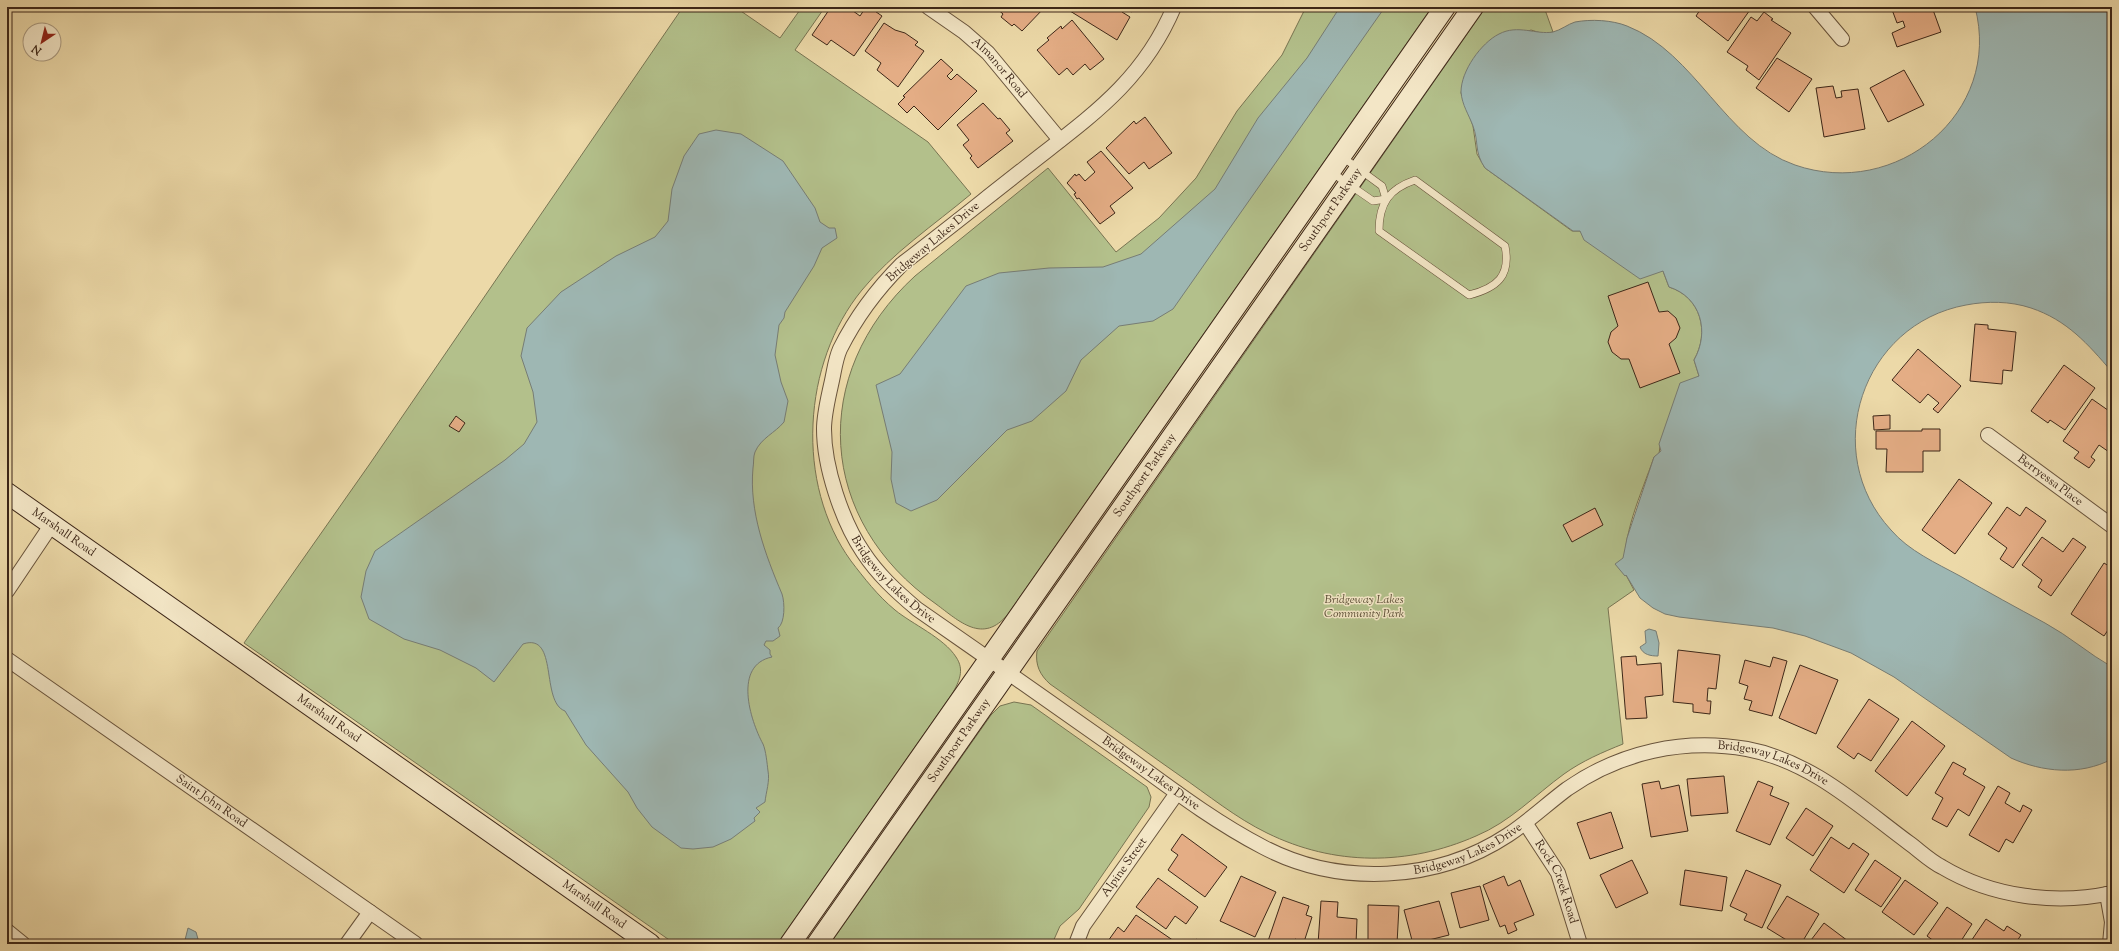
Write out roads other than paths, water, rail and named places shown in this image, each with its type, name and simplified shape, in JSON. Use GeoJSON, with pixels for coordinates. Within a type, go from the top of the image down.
{"type":"FeatureCollection","features":[{"type":"Feature","properties":{"kind":"street","name":"Almanor Road"},"geometry":{"type":"LineString","coordinates":[[928,7],[964,32],[988,53],[1060,140]]}},
{"type":"Feature","properties":{"kind":"street","name":"Bridgeway Lakes Drive"},"geometry":{"type":"LineString","coordinates":[[1174,7],[1161,36],[1145,61],[1127,83],[1112,98],[1060,140],[902,264],[880,286],[860,315],[839,351],[829,395],[824,430],[829,468],[842,510],[862,552],[893,589],[917,609],[1007,671],[1177,793],[1264,848],[1297,861],[1329,870],[1358,874],[1407,872],[1434,867],[1464,857],[1495,843],[1526,824],[1571,787],[1612,765],[1664,747],[1721,745],[1750,750],[1802,767],[1823,779],[1940,867],[1965,879],[2008,893],[2044,898],[2075,898],[2110,893]]}},
{"type":"Feature","properties":{"kind":"street","name":"Southport Parkway"},"geometry":{"type":"LineString","coordinates":[[790,944],[988,658],[1445,7]]}},
{"type":"Feature","properties":{"kind":"street","name":"Southport Parkway"},"geometry":{"type":"LineString","coordinates":[[817,944],[1473,7]]}},
{"type":"Feature","properties":{"kind":"street"},"geometry":{"type":"LineString","coordinates":[[1815,7],[1842,39]]}},
{"type":"Feature","properties":{"kind":"street","name":"Berryessa Place"},"geometry":{"type":"LineString","coordinates":[[1988,435],[2112,526]]}},
{"type":"Feature","properties":{"kind":"street","name":"Marshall Road"},"geometry":{"type":"LineString","coordinates":[[7,493],[650,944]]}},
{"type":"Feature","properties":{"kind":"street"},"geometry":{"type":"LineString","coordinates":[[7,591],[52,524]]}},
{"type":"Feature","properties":{"kind":"street","name":"Saint John Road"},"geometry":{"type":"LineString","coordinates":[[7,659],[416,944]]}},
{"type":"Feature","properties":{"kind":"street","name":"Alpine Street"},"geometry":{"type":"LineString","coordinates":[[1076,944],[1084,926],[1177,793]]}},
{"type":"Feature","properties":{"kind":"street","name":"Rock Creek Road"},"geometry":{"type":"LineString","coordinates":[[1526,824],[1558,873],[1580,944]]}},
{"type":"Feature","properties":{"kind":"street"},"geometry":{"type":"LineString","coordinates":[[2110,893],[2112,922],[2110,944]]}},
{"type":"Feature","properties":{"kind":"street"},"geometry":{"type":"LineString","coordinates":[[347,944],[370,912]]}},
{"type":"Feature","properties":{"kind":"street"},"geometry":{"type":"LineString","coordinates":[[7,931],[23,944]]}},
{"type":"Feature","properties":{"kind":"lane"},"geometry":{"type":"LineString","coordinates":[[1335,164],[1354,176],[1373,201],[1386,199],[1399,186],[1415,180],[1505,246],[1507,257],[1506,270],[1497,282],[1486,290],[1469,295],[1379,231],[1379,216],[1386,199],[1382,186],[1354,176],[1335,164]]}},
{"type":"Feature","properties":{"kind":"water"},"geometry":{"type":"Polygon","coordinates":[[[1340,7],[1385,7],[1173,309],[1153,321],[1119,326],[1081,360],[1066,391],[1032,421],[1007,430],[937,500],[911,511],[896,503],[891,479],[892,452],[876,385],[900,374],[966,286],[999,273],[1049,268],[1103,267],[1141,254],[1215,189],[1258,118],[1307,58],[1340,7]]]}},
{"type":"Feature","properties":{"kind":"water"},"geometry":{"type":"Polygon","coordinates":[[[1975,7],[2112,7],[2112,372],[2076,334],[2066,326],[2044,313],[2031,308],[1998,302],[1982,303],[1966,305],[1930,317],[1900,337],[1878,364],[1862,395],[1856,430],[1858,465],[1869,499],[1891,530],[1906,544],[1932,561],[2054,628],[2112,667],[2112,759],[2087,768],[2074,770],[2048,769],[2023,763],[2011,758],[1894,677],[1851,653],[1805,636],[1773,628],[1665,614],[1653,608],[1640,598],[1626,575],[1625,576],[1615,564],[1623,558],[1627,538],[1654,457],[1661,451],[1659,444],[1680,383],[1699,376],[1694,360],[1699,349],[1701,338],[1702,327],[1700,317],[1689,299],[1680,292],[1669,287],[1663,271],[1640,279],[1584,240],[1580,231],[1573,231],[1485,168],[1479,157],[1475,132],[1464,106],[1461,92],[1464,75],[1473,58],[1485,44],[1499,34],[1513,30],[1547,33],[1581,21],[1595,20],[1615,22],[1627,26],[1651,39],[1673,56],[1729,118],[1749,137],[1771,153],[1795,165],[1833,173],[1870,170],[1904,158],[1933,139],[1957,113],[1973,81],[1979,46],[1975,7]]]}},
{"type":"Feature","properties":{"kind":"water"},"geometry":{"type":"Polygon","coordinates":[[[716,130],[741,134],[783,161],[815,208],[820,222],[829,228],[835,228],[837,238],[822,248],[814,266],[785,312],[784,318],[779,325],[775,355],[781,382],[788,401],[784,422],[764,439],[754,456],[752,484],[756,516],[764,548],[784,602],[782,622],[778,628],[780,636],[773,641],[766,641],[764,645],[770,650],[772,657],[760,662],[752,671],[749,682],[748,694],[750,708],[753,721],[764,747],[767,761],[769,779],[765,802],[756,808],[760,812],[754,818],[755,821],[731,839],[713,847],[693,849],[681,848],[652,827],[637,808],[628,792],[586,745],[565,711],[557,705],[553,695],[546,658],[541,648],[534,643],[523,644],[494,682],[476,668],[440,650],[404,639],[369,619],[361,597],[366,571],[375,551],[505,460],[524,444],[537,422],[533,392],[521,356],[527,328],[561,292],[616,256],[655,237],[668,221],[672,189],[684,156],[699,134],[716,130]]]}},
{"type":"Feature","properties":{"kind":"water"},"geometry":{"type":"Polygon","coordinates":[[[1649,629],[1656,631],[1659,643],[1658,656],[1645,653],[1640,647],[1646,643],[1645,631],[1649,629]]]}},
{"type":"Feature","properties":{"kind":"water"},"geometry":{"type":"Polygon","coordinates":[[[188,928],[196,932],[198,939],[203,944],[184,944],[188,928]]]}},
{"type":"Feature","properties":{"kind":"park label","name":"Bridgeway Lakes Community Park"},"geometry":{"type":"Point","coordinates":[1364,607]}}]}
